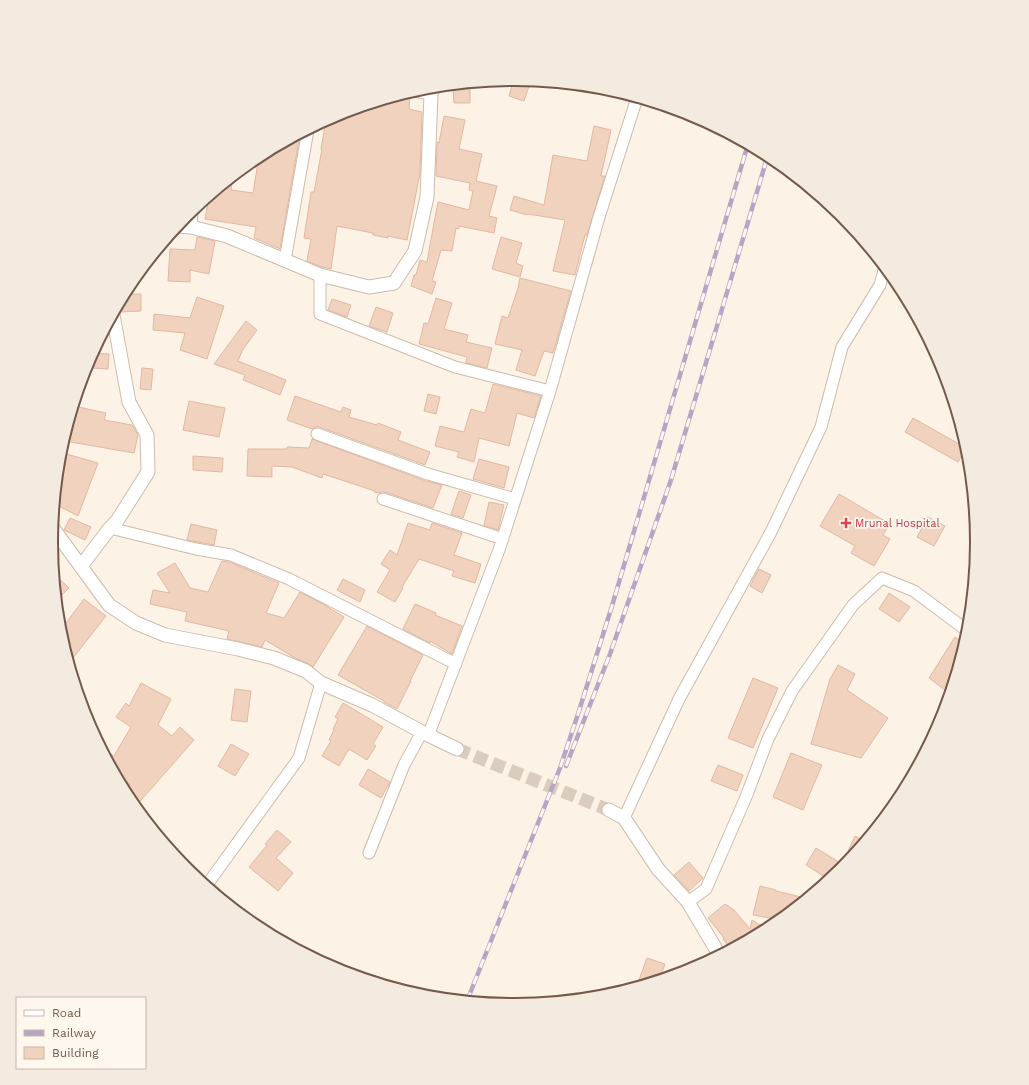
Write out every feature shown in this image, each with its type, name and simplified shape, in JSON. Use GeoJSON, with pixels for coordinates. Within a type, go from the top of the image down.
{"type":"FeatureCollection","features":[{"type":"Feature","properties":{"kind":"street"},"geometry":{"type":"LineString","coordinates":[[186,226],[227,236],[320,275],[369,287],[394,283],[415,251],[427,197],[433,94]]}},
{"type":"Feature","properties":{"kind":"street"},"geometry":{"type":"LineString","coordinates":[[369,853],[404,765],[425,734],[456,664],[503,539],[550,391],[599,217],[635,103]]}},
{"type":"Feature","properties":{"kind":"street"},"geometry":{"type":"LineString","coordinates":[[285,260],[307,136]]}},
{"type":"Feature","properties":{"kind":"street"},"geometry":{"type":"LineString","coordinates":[[624,818],[679,699],[771,532],[821,428],[842,348],[880,285],[883,274]]}},
{"type":"Feature","properties":{"kind":"street"},"geometry":{"type":"LineString","coordinates":[[320,275],[320,314],[455,367],[550,391]]}},
{"type":"Feature","properties":{"kind":"street"},"geometry":{"type":"LineString","coordinates":[[81,566],[117,521],[148,472],[147,435],[129,402],[114,323]]}},
{"type":"Feature","properties":{"kind":"street"},"geometry":{"type":"LineString","coordinates":[[317,434],[428,474],[515,500]]}},
{"type":"Feature","properties":{"kind":"street"},"geometry":{"type":"LineString","coordinates":[[383,499],[503,539]]}},
{"type":"Feature","properties":{"kind":"street"},"geometry":{"type":"LineString","coordinates":[[110,528],[196,549],[231,554],[289,579],[456,664]]}},
{"type":"Feature","properties":{"kind":"street"},"geometry":{"type":"LineString","coordinates":[[58,536],[109,605],[136,623],[165,635],[238,649],[274,658],[306,671],[321,683],[372,705],[425,734],[457,749]]}},
{"type":"Feature","properties":{"kind":"street"},"geometry":{"type":"LineString","coordinates":[[688,902],[706,889],[746,797],[768,739],[792,691],[853,605],[882,578],[914,591],[963,627]]}},
{"type":"Feature","properties":{"kind":"street"},"geometry":{"type":"LineString","coordinates":[[209,881],[299,758],[321,683]]}},
{"type":"Feature","properties":{"kind":"street"},"geometry":{"type":"LineString","coordinates":[[609,810],[624,818],[658,869],[688,902],[717,951]]}},
{"type":"Feature","properties":{"kind":"building"},"geometry":{"type":"Polygon","coordinates":[[[512,86],[529,86],[524,101],[509,96],[512,86]]]}},
{"type":"Feature","properties":{"kind":"building"},"geometry":{"type":"Polygon","coordinates":[[[470,88],[470,103],[454,103],[453,90],[470,88]]]}},
{"type":"Feature","properties":{"kind":"building"},"geometry":{"type":"Polygon","coordinates":[[[410,99],[409,109],[422,112],[420,173],[407,240],[373,235],[373,233],[337,226],[331,269],[307,261],[311,239],[304,238],[311,192],[314,192],[325,128],[368,110],[410,99]]]}},
{"type":"Feature","properties":{"kind":"building"},"geometry":{"type":"Polygon","coordinates":[[[444,116],[465,120],[459,149],[482,154],[476,181],[497,186],[489,216],[497,218],[494,233],[459,226],[459,229],[456,228],[452,251],[441,250],[432,281],[436,282],[432,294],[411,286],[420,260],[427,262],[438,202],[469,210],[473,191],[469,190],[470,183],[436,176],[437,142],[439,143],[444,116]]]}},
{"type":"Feature","properties":{"kind":"building"},"geometry":{"type":"Polygon","coordinates":[[[594,126],[611,130],[601,176],[605,176],[587,235],[585,235],[575,275],[553,271],[565,220],[527,215],[510,210],[514,196],[544,205],[553,155],[587,161],[594,126]]]}},
{"type":"Feature","properties":{"kind":"building"},"geometry":{"type":"Polygon","coordinates":[[[299,140],[280,249],[254,238],[256,227],[205,219],[208,205],[232,184],[231,190],[253,193],[257,166],[299,140]]]}},
{"type":"Feature","properties":{"kind":"building"},"geometry":{"type":"Polygon","coordinates":[[[197,237],[215,241],[209,274],[190,270],[190,282],[168,281],[170,249],[195,250],[197,237]]]}},
{"type":"Feature","properties":{"kind":"building"},"geometry":{"type":"Polygon","coordinates":[[[501,237],[522,243],[516,263],[523,266],[520,277],[492,269],[501,237]]]}},
{"type":"Feature","properties":{"kind":"building"},"geometry":{"type":"Polygon","coordinates":[[[520,278],[571,291],[553,353],[544,351],[535,376],[516,370],[522,350],[495,344],[502,316],[508,318],[520,278]]]}},
{"type":"Feature","properties":{"kind":"building"},"geometry":{"type":"Polygon","coordinates":[[[132,294],[141,294],[141,311],[120,312],[132,294]]]}},
{"type":"Feature","properties":{"kind":"building"},"geometry":{"type":"Polygon","coordinates":[[[197,297],[224,306],[207,359],[180,350],[185,333],[153,330],[154,314],[190,318],[197,297]]]}},
{"type":"Feature","properties":{"kind":"building"},"geometry":{"type":"Polygon","coordinates":[[[436,298],[452,303],[444,329],[468,335],[466,342],[492,348],[487,368],[466,363],[467,357],[419,344],[424,323],[428,324],[436,298]]]}},
{"type":"Feature","properties":{"kind":"building"},"geometry":{"type":"Polygon","coordinates":[[[332,299],[351,305],[347,317],[328,310],[332,299]]]}},
{"type":"Feature","properties":{"kind":"building"},"geometry":{"type":"Polygon","coordinates":[[[376,307],[393,313],[387,332],[369,326],[376,307]]]}},
{"type":"Feature","properties":{"kind":"building"},"geometry":{"type":"Polygon","coordinates":[[[246,321],[257,330],[242,351],[238,361],[286,380],[280,395],[243,380],[245,375],[214,364],[246,321]]]}},
{"type":"Feature","properties":{"kind":"building"},"geometry":{"type":"Polygon","coordinates":[[[99,353],[109,354],[108,369],[93,368],[99,353]]]}},
{"type":"Feature","properties":{"kind":"building"},"geometry":{"type":"Polygon","coordinates":[[[142,368],[153,369],[151,390],[140,389],[142,368]]]}},
{"type":"Feature","properties":{"kind":"building"},"geometry":{"type":"Polygon","coordinates":[[[493,384],[541,396],[534,418],[517,413],[509,446],[479,438],[474,462],[457,457],[459,452],[435,446],[440,426],[464,432],[471,409],[485,413],[493,384]]]}},
{"type":"Feature","properties":{"kind":"building"},"geometry":{"type":"Polygon","coordinates":[[[428,394],[440,397],[436,414],[424,411],[428,394]]]}},
{"type":"Feature","properties":{"kind":"building"},"geometry":{"type":"Polygon","coordinates":[[[295,396],[341,412],[343,407],[351,410],[349,417],[377,425],[378,423],[401,432],[398,440],[430,452],[425,465],[319,427],[312,429],[287,420],[295,396]]]}},
{"type":"Feature","properties":{"kind":"building"},"geometry":{"type":"Polygon","coordinates":[[[189,401],[225,408],[219,437],[183,430],[189,401]]]}},
{"type":"Feature","properties":{"kind":"building"},"geometry":{"type":"Polygon","coordinates":[[[79,407],[106,413],[104,420],[132,425],[138,435],[134,453],[70,442],[79,407]]]}},
{"type":"Feature","properties":{"kind":"building"},"geometry":{"type":"Polygon","coordinates":[[[913,418],[960,445],[962,455],[958,462],[905,432],[913,418]]]}},
{"type":"Feature","properties":{"kind":"building"},"geometry":{"type":"Polygon","coordinates":[[[312,439],[426,481],[442,485],[433,508],[385,492],[374,492],[375,491],[323,474],[322,478],[292,467],[272,466],[272,477],[247,476],[248,449],[287,449],[287,447],[309,448],[312,439]]]}},
{"type":"Feature","properties":{"kind":"building"},"geometry":{"type":"Polygon","coordinates":[[[67,454],[98,463],[78,516],[60,506],[67,454]]]}},
{"type":"Feature","properties":{"kind":"building"},"geometry":{"type":"Polygon","coordinates":[[[193,456],[223,458],[222,472],[193,470],[193,456]]]}},
{"type":"Feature","properties":{"kind":"building"},"geometry":{"type":"Polygon","coordinates":[[[479,459],[509,467],[504,488],[473,479],[479,459]]]}},
{"type":"Feature","properties":{"kind":"building"},"geometry":{"type":"Polygon","coordinates":[[[459,491],[471,495],[463,518],[451,514],[459,491]]]}},
{"type":"Feature","properties":{"kind":"building"},"geometry":{"type":"Polygon","coordinates":[[[839,494],[890,524],[883,535],[890,539],[874,566],[851,553],[855,546],[820,526],[839,494]]]}},
{"type":"Feature","properties":{"kind":"building"},"geometry":{"type":"Polygon","coordinates":[[[489,502],[504,505],[498,530],[484,525],[489,502]]]}},
{"type":"Feature","properties":{"kind":"building"},"geometry":{"type":"Polygon","coordinates":[[[928,517],[945,526],[934,546],[917,537],[928,517]]]}},
{"type":"Feature","properties":{"kind":"building"},"geometry":{"type":"Polygon","coordinates":[[[70,518],[91,527],[85,540],[64,530],[70,518]]]}},
{"type":"Feature","properties":{"kind":"building"},"geometry":{"type":"Polygon","coordinates":[[[408,523],[430,530],[432,523],[462,533],[454,555],[481,564],[475,583],[452,576],[454,571],[419,559],[395,602],[377,592],[390,570],[381,564],[390,550],[397,555],[408,523]]]}},
{"type":"Feature","properties":{"kind":"building"},"geometry":{"type":"Polygon","coordinates":[[[191,524],[217,530],[214,545],[187,540],[191,524]]]}},
{"type":"Feature","properties":{"kind":"building"},"geometry":{"type":"Polygon","coordinates":[[[222,561],[229,562],[279,583],[266,613],[284,618],[300,592],[344,617],[313,667],[265,640],[262,647],[227,639],[229,631],[185,621],[187,612],[150,604],[153,590],[170,593],[157,573],[175,563],[190,588],[208,592],[222,561]]]}},
{"type":"Feature","properties":{"kind":"building"},"geometry":{"type":"Polygon","coordinates":[[[759,569],[771,575],[762,593],[750,586],[759,569]]]}},
{"type":"Feature","properties":{"kind":"building"},"geometry":{"type":"Polygon","coordinates":[[[60,579],[69,588],[61,596],[60,579]]]}},
{"type":"Feature","properties":{"kind":"building"},"geometry":{"type":"Polygon","coordinates":[[[343,579],[365,590],[360,602],[337,590],[343,579]]]}},
{"type":"Feature","properties":{"kind":"building"},"geometry":{"type":"Polygon","coordinates":[[[889,593],[910,607],[899,622],[879,609],[889,593]]]}},
{"type":"Feature","properties":{"kind":"building"},"geometry":{"type":"Polygon","coordinates":[[[84,599],[106,616],[73,658],[66,624],[84,599]]]}},
{"type":"Feature","properties":{"kind":"building"},"geometry":{"type":"Polygon","coordinates":[[[415,604],[436,613],[435,615],[462,626],[452,654],[430,641],[430,643],[403,629],[415,604]]]}},
{"type":"Feature","properties":{"kind":"building"},"geometry":{"type":"Polygon","coordinates":[[[367,626],[423,655],[397,709],[338,675],[367,626]]]}},
{"type":"Feature","properties":{"kind":"building"},"geometry":{"type":"Polygon","coordinates":[[[955,637],[960,641],[948,687],[945,690],[929,678],[955,637]]]}},
{"type":"Feature","properties":{"kind":"building"},"geometry":{"type":"Polygon","coordinates":[[[838,665],[855,674],[847,690],[888,718],[861,758],[811,744],[830,679],[838,665]]]}},
{"type":"Feature","properties":{"kind":"building"},"geometry":{"type":"Polygon","coordinates":[[[753,678],[778,688],[753,748],[728,738],[753,678]]]}},
{"type":"Feature","properties":{"kind":"building"},"geometry":{"type":"Polygon","coordinates":[[[141,683],[171,699],[158,725],[172,736],[180,727],[194,740],[139,802],[128,786],[130,784],[125,781],[110,753],[114,756],[131,727],[116,717],[126,703],[129,706],[141,683]]]}},
{"type":"Feature","properties":{"kind":"building"},"geometry":{"type":"Polygon","coordinates":[[[235,689],[251,691],[247,722],[231,720],[235,689]]]}},
{"type":"Feature","properties":{"kind":"building"},"geometry":{"type":"Polygon","coordinates":[[[343,703],[383,727],[373,744],[376,746],[367,760],[349,749],[339,766],[322,756],[331,741],[329,740],[338,719],[335,717],[343,703]]]}},
{"type":"Feature","properties":{"kind":"building"},"geometry":{"type":"Polygon","coordinates":[[[231,744],[249,754],[235,776],[218,766],[231,744]]]}},
{"type":"Feature","properties":{"kind":"building"},"geometry":{"type":"Polygon","coordinates":[[[791,753],[822,765],[803,810],[773,797],[791,753]]]}},
{"type":"Feature","properties":{"kind":"building"},"geometry":{"type":"Polygon","coordinates":[[[718,765],[743,775],[737,791],[711,781],[718,765]]]}},
{"type":"Feature","properties":{"kind":"building"},"geometry":{"type":"Polygon","coordinates":[[[368,769],[390,782],[381,798],[359,785],[368,769]]]}},
{"type":"Feature","properties":{"kind":"building"},"geometry":{"type":"Polygon","coordinates":[[[277,830],[291,842],[276,858],[293,873],[278,891],[249,867],[277,830]]]}},
{"type":"Feature","properties":{"kind":"building"},"geometry":{"type":"Polygon","coordinates":[[[855,836],[861,839],[858,843],[846,856],[855,836]]]}},
{"type":"Feature","properties":{"kind":"building"},"geometry":{"type":"Polygon","coordinates":[[[816,848],[839,862],[825,877],[806,865],[816,848]]]}},
{"type":"Feature","properties":{"kind":"building"},"geometry":{"type":"Polygon","coordinates":[[[689,862],[703,878],[689,891],[674,875],[689,862]]]}},
{"type":"Feature","properties":{"kind":"building"},"geometry":{"type":"Polygon","coordinates":[[[760,886],[801,897],[773,919],[753,915],[760,886]]]}},
{"type":"Feature","properties":{"kind":"building"},"geometry":{"type":"Polygon","coordinates":[[[725,904],[734,910],[750,929],[752,920],[762,926],[728,946],[723,939],[724,938],[708,918],[725,904]]]}},
{"type":"Feature","properties":{"kind":"building"},"geometry":{"type":"Polygon","coordinates":[[[647,958],[665,964],[661,975],[638,981],[647,958]]]}},
{"type":"Feature","properties":{"kind":"tunnel"},"geometry":{"type":"LineString","coordinates":[[457,749],[609,810]]}},
{"type":"Feature","properties":{"kind":"railway"},"geometry":{"type":"LineString","coordinates":[[469,996],[560,768],[579,711],[612,606],[746,149]]}},
{"type":"Feature","properties":{"kind":"railway"},"geometry":{"type":"LineString","coordinates":[[566,766],[610,654],[671,480],[766,162]]}},
{"type":"Feature","properties":{"kind":"place","name":"Mrunal Hospital"},"geometry":{"type":"Point","coordinates":[846,523]}}]}
